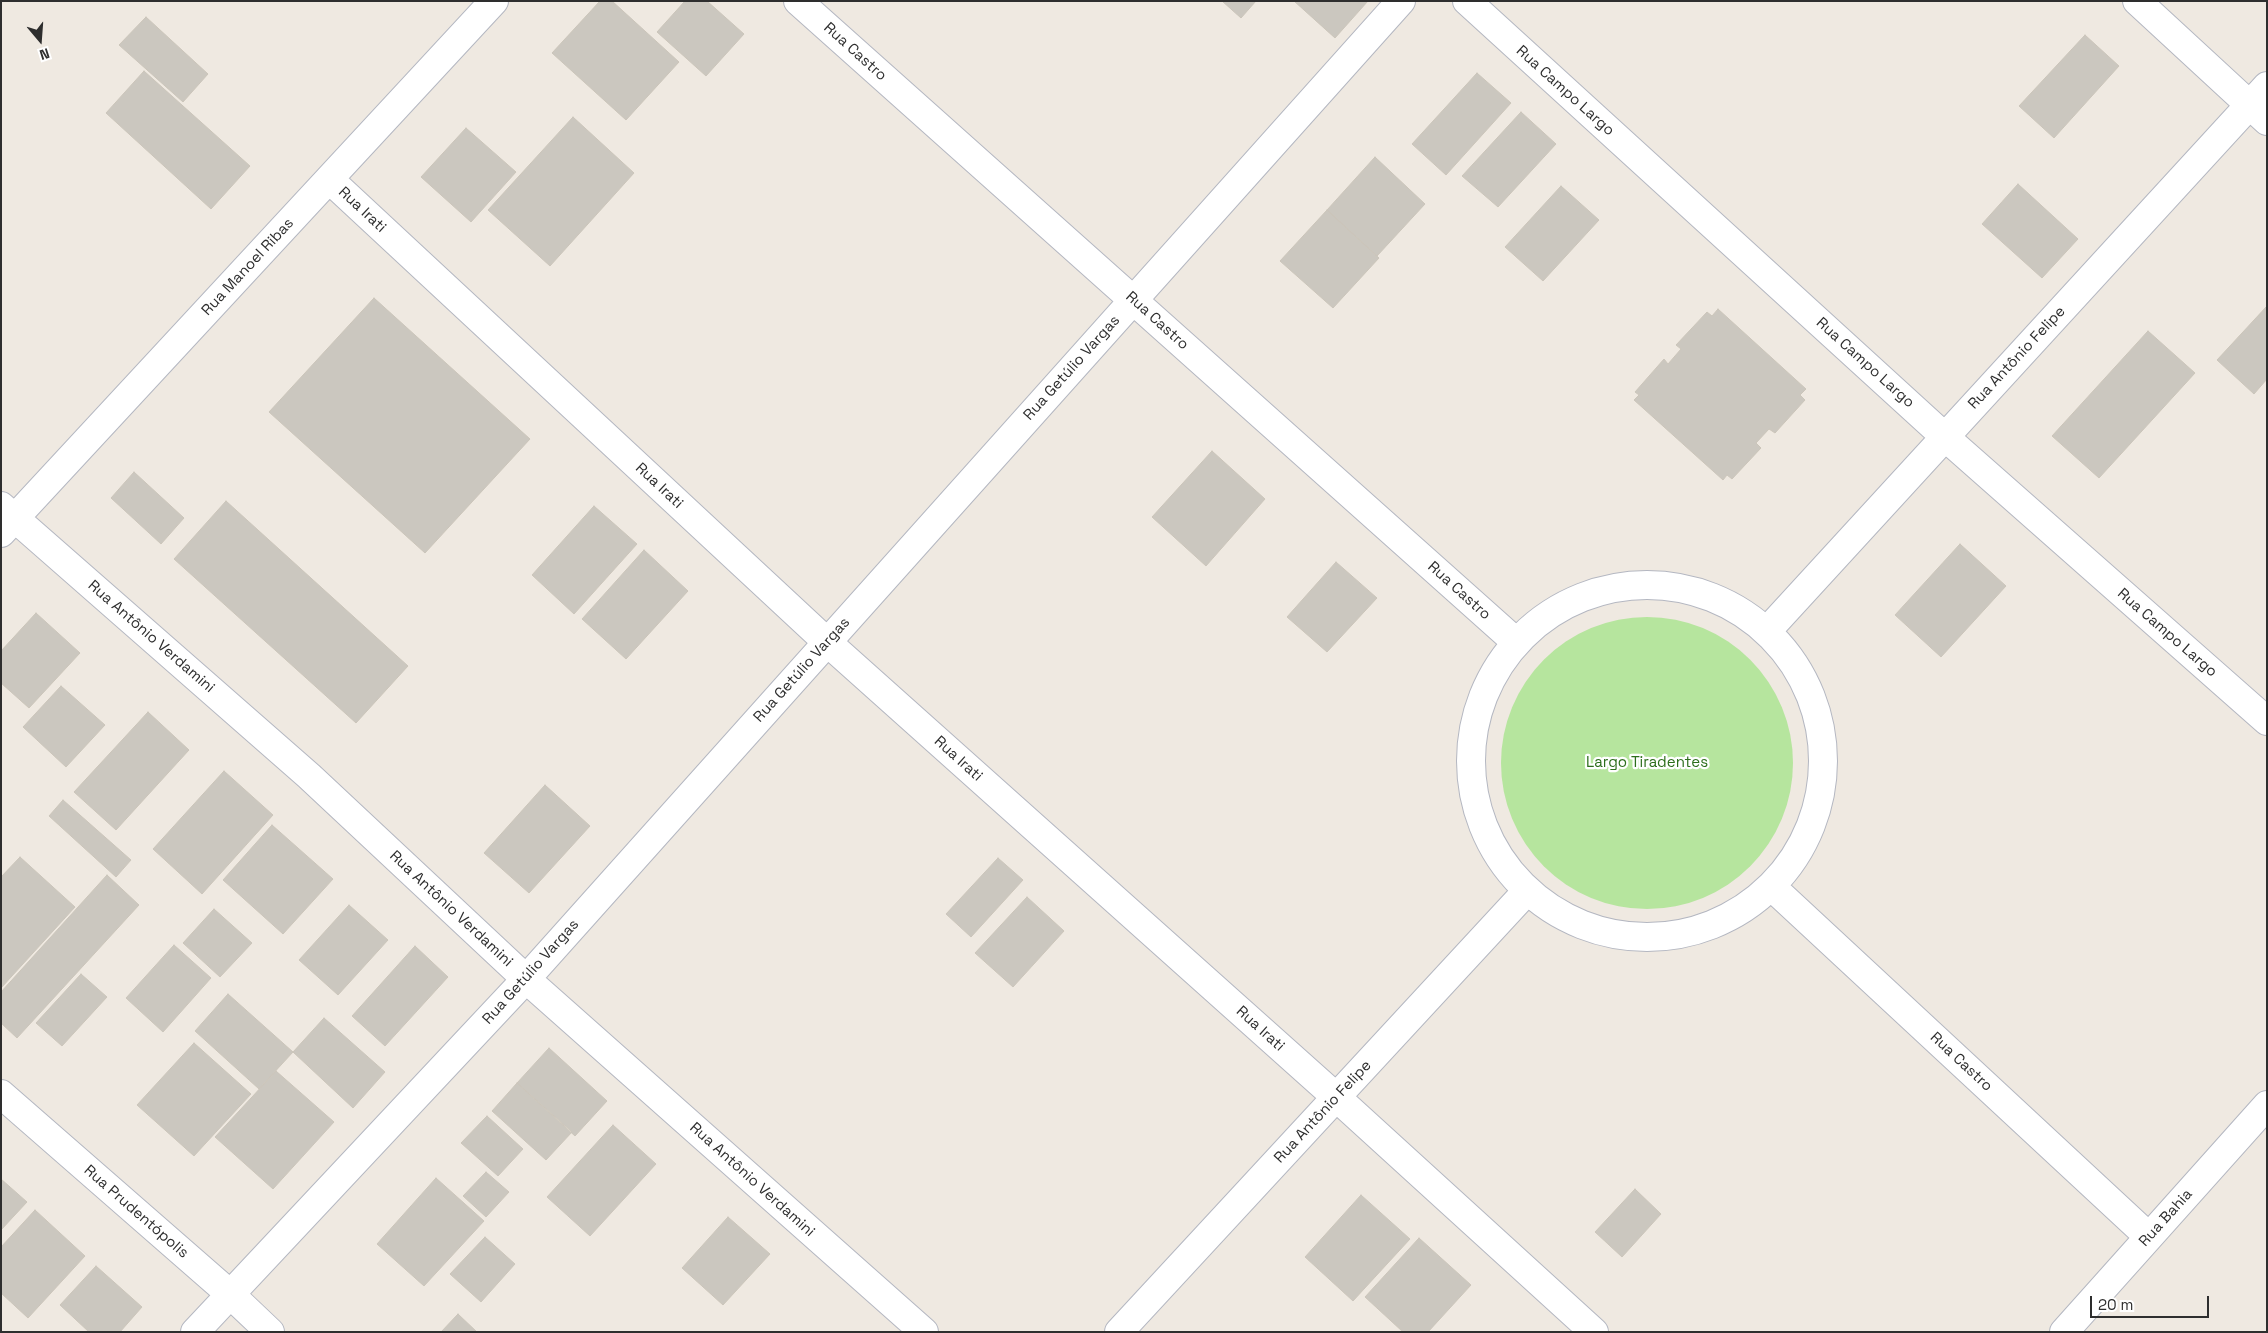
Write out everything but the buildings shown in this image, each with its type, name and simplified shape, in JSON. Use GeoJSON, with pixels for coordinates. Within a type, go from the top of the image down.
{"type":"FeatureCollection","features":[{"type":"Feature","properties":{"kind":"street","name":"Rua Manoel Ribas"},"geometry":{"type":"LineString","coordinates":[[6,519],[329,179],[494,1]]}},
{"type":"Feature","properties":{"kind":"street","name":"Rua Castro"},"geometry":{"type":"LineString","coordinates":[[798,1],[1516,642]]}},
{"type":"Feature","properties":{"kind":"street","name":"Rua Getúlio Vargas"},"geometry":{"type":"LineString","coordinates":[[195,1332],[526,979],[1401,1]]}},
{"type":"Feature","properties":{"kind":"street","name":"Rua Campo Largo"},"geometry":{"type":"LineString","coordinates":[[1467,1],[1945,436],[2267,720]]}},
{"type":"Feature","properties":{"kind":"street"},"geometry":{"type":"LineString","coordinates":[[2137,1],[2261,104]]}},
{"type":"Feature","properties":{"kind":"street","name":"Rua Antônio Felipe"},"geometry":{"type":"LineString","coordinates":[[1768,631],[1945,436],[2261,104]]}},
{"type":"Feature","properties":{"kind":"street","name":"Rua Irati"},"geometry":{"type":"LineString","coordinates":[[329,179],[827,642],[1336,1097],[1594,1332]]}},
{"type":"Feature","properties":{"kind":"street","name":"Rua Antônio Verdamini"},"geometry":{"type":"LineString","coordinates":[[6,519],[309,776],[526,979],[924,1332]]}},
{"type":"Feature","properties":{"kind":"street"},"geometry":{"type":"LineString","coordinates":[[1668,585],[1721,600],[1768,631],[1803,675],[1822,729],[1823,786],[1806,841],[1772,887],[1728,918],[1720,921],[1677,935],[1623,937],[1571,921],[1526,892],[1492,848],[1472,796],[1470,741],[1485,688],[1516,642],[1560,607],[1612,588],[1621,587],[1668,585]]}},
{"type":"Feature","properties":{"kind":"street","name":"Rua Castro"},"geometry":{"type":"LineString","coordinates":[[1772,887],[2150,1237]]}},
{"type":"Feature","properties":{"kind":"street","name":"Rua Antônio Felipe"},"geometry":{"type":"LineString","coordinates":[[1119,1332],[1526,892]]}},
{"type":"Feature","properties":{"kind":"street","name":"Rua Prudentópolis"},"geometry":{"type":"LineString","coordinates":[[1,1094],[230,1294],[270,1332]]}},
{"type":"Feature","properties":{"kind":"street","name":"Rua Bahia"},"geometry":{"type":"LineString","coordinates":[[2064,1332],[2267,1105]]}},
{"type":"Feature","properties":{"kind":"green space","name":"Largo Tiradentes"},"geometry":{"type":"Polygon","coordinates":[[[1647,617],[1675,620],[1703,628],[1728,642],[1750,660],[1768,682],[1782,707],[1790,735],[1793,763],[1790,791],[1782,819],[1768,844],[1750,866],[1728,884],[1703,898],[1675,906],[1647,909],[1619,906],[1591,898],[1566,884],[1544,866],[1526,844],[1512,819],[1504,791],[1501,763],[1504,735],[1512,707],[1526,682],[1544,660],[1566,642],[1591,628],[1619,620],[1647,617]]]}}]}
